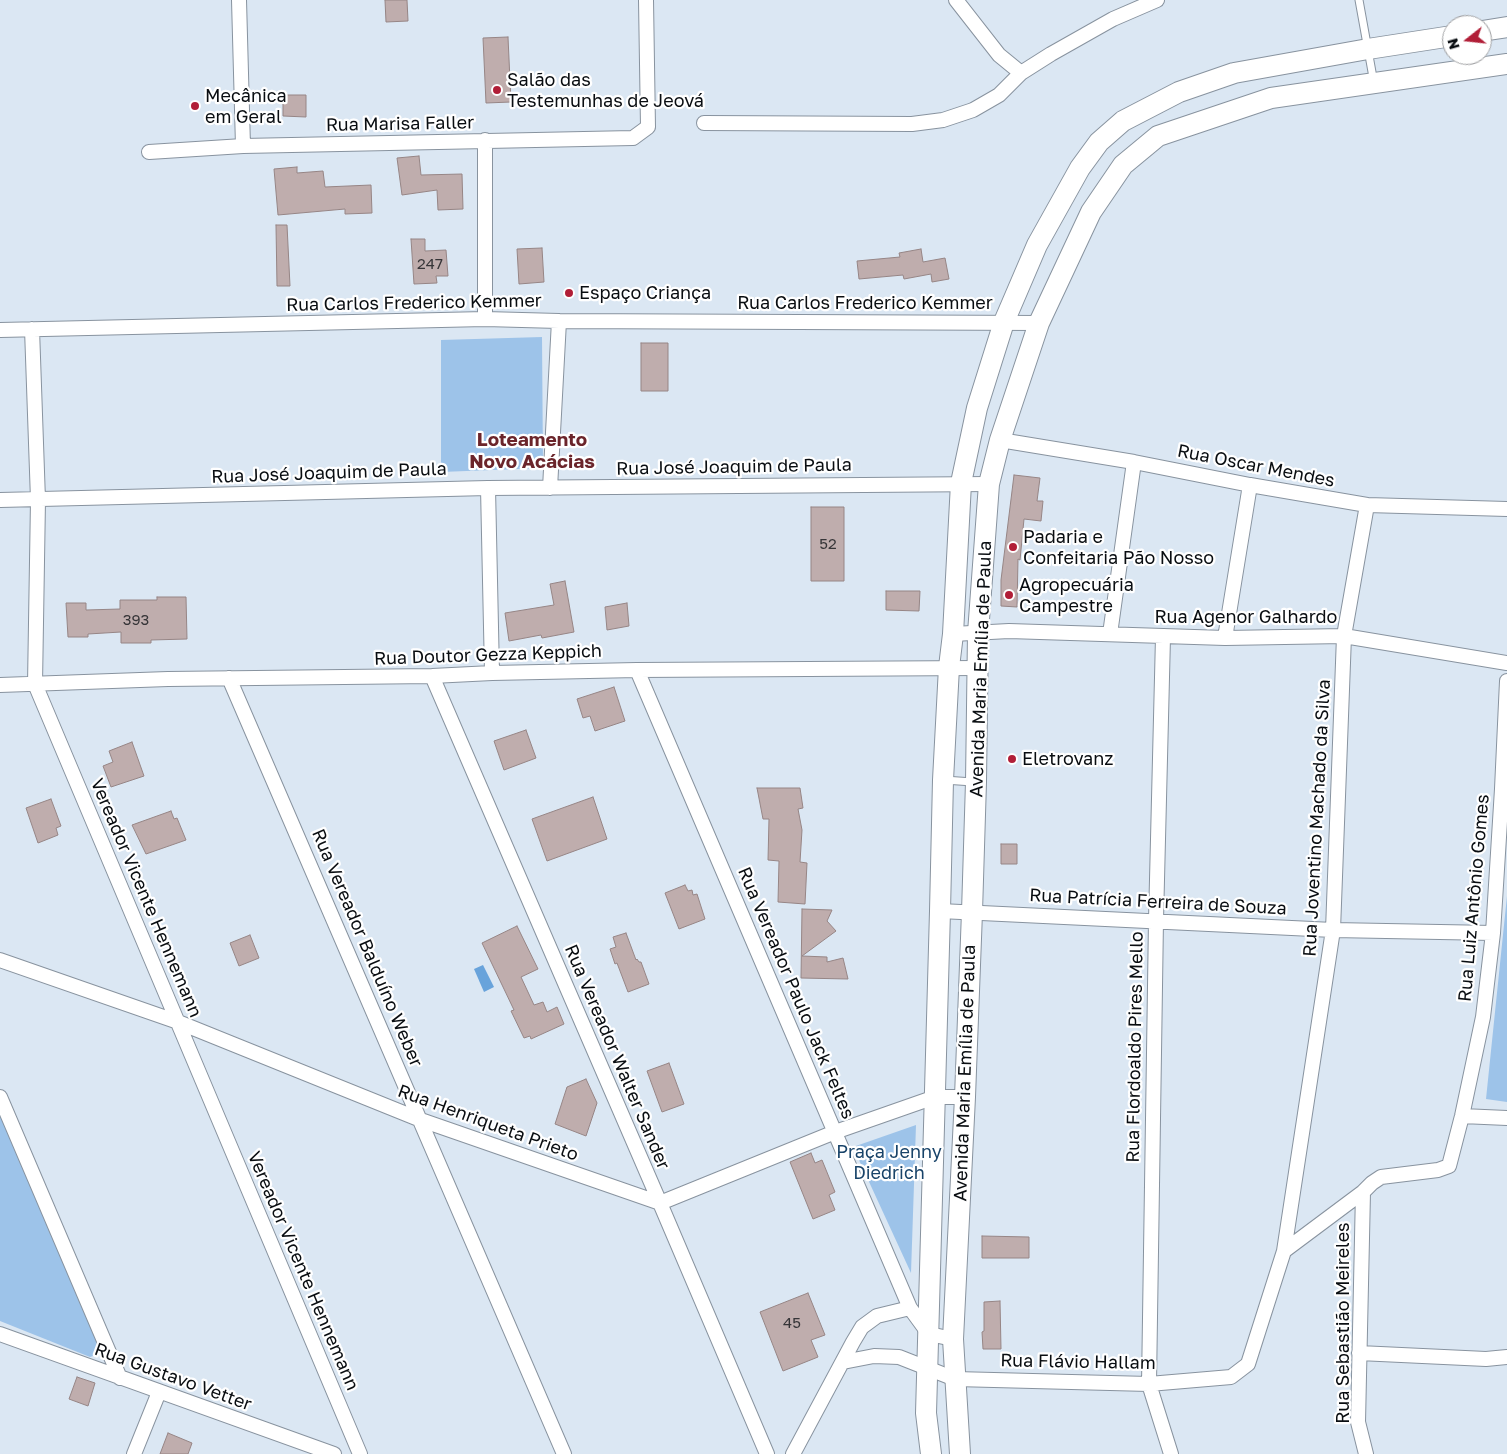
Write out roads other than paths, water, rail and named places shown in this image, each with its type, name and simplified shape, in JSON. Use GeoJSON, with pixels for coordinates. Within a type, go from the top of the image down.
{"type":"FeatureCollection","features":[{"type":"Feature","properties":{"kind":"main road"},"geometry":{"type":"LineString","coordinates":[[1492,29],[1507,27]]}},
{"type":"Feature","properties":{"kind":"main road","name":"Avenida Maria Emília de Paula"},"geometry":{"type":"LineString","coordinates":[[931,1454],[926,1413],[928,1324],[943,780],[949,667],[953,634],[961,484],[977,408],[1004,322],[1037,245],[1080,168],[1099,142],[1123,121],[1179,92],[1234,74],[1442,38]]}},
{"type":"Feature","properties":{"kind":"main road","name":"Avenida Maria Emília de Paula"},"geometry":{"type":"LineString","coordinates":[[960,1454],[953,1339],[972,912],[978,633],[989,484],[1000,440],[1039,323],[1092,212],[1123,165],[1158,136],[1271,98],[1507,64]]}},
{"type":"Feature","properties":{"kind":"street"},"geometry":{"type":"LineString","coordinates":[[239,0],[243,146]]}},
{"type":"Feature","properties":{"kind":"street","name":"Rua Marisa Faller"},"geometry":{"type":"LineString","coordinates":[[149,152],[243,146],[633,138],[648,127],[646,0]]}},
{"type":"Feature","properties":{"kind":"street"},"geometry":{"type":"LineString","coordinates":[[956,0],[999,55],[1021,73]]}},
{"type":"Feature","properties":{"kind":"street"},"geometry":{"type":"LineString","coordinates":[[704,123],[912,124],[943,120],[973,110],[999,95],[1021,73],[1051,54],[1113,19],[1157,0]]}},
{"type":"Feature","properties":{"kind":"street"},"geometry":{"type":"LineString","coordinates":[[485,140],[485,319]]}},
{"type":"Feature","properties":{"kind":"street","name":"Rua Carlos Frederico Kemmer"},"geometry":{"type":"LineString","coordinates":[[0,330],[485,319],[1039,323]]}},
{"type":"Feature","properties":{"kind":"street"},"geometry":{"type":"LineString","coordinates":[[550,488],[558,321]]}},
{"type":"Feature","properties":{"kind":"street","name":"Vereador Vicente Hennemann"},"geometry":{"type":"LineString","coordinates":[[32,329],[38,500],[35,684],[360,1454]]}},
{"type":"Feature","properties":{"kind":"street","name":"Rua Oscar Mendes"},"geometry":{"type":"LineString","coordinates":[[1000,440],[1134,462],[1250,485],[1367,505],[1507,510]]}},
{"type":"Feature","properties":{"kind":"street"},"geometry":{"type":"LineString","coordinates":[[1110,634],[1134,462]]}},
{"type":"Feature","properties":{"kind":"street","name":"Rua José Joaquim de Paula"},"geometry":{"type":"LineString","coordinates":[[0,500],[488,488],[989,484]]}},
{"type":"Feature","properties":{"kind":"street"},"geometry":{"type":"LineString","coordinates":[[1225,638],[1250,485]]}},
{"type":"Feature","properties":{"kind":"street"},"geometry":{"type":"LineString","coordinates":[[488,488],[492,673]]}},
{"type":"Feature","properties":{"kind":"street","name":"Rua Joventino Machado da Silva"},"geometry":{"type":"LineString","coordinates":[[1231,1377],[1248,1364],[1284,1252],[1333,930],[1344,636],[1367,505]]}},
{"type":"Feature","properties":{"kind":"street","name":"Rua Agenor Galhardo"},"geometry":{"type":"LineString","coordinates":[[953,634],[1009,631],[1225,638],[1344,636],[1507,663]]}},
{"type":"Feature","properties":{"kind":"street","name":"Rua Flordoaldo Pires Mello"},"geometry":{"type":"LineString","coordinates":[[1163,637],[1156,920],[1149,1384],[1171,1454]]}},
{"type":"Feature","properties":{"kind":"street","name":"Rua Doutor Gezza Keppich"},"geometry":{"type":"LineString","coordinates":[[0,685],[168,679],[432,676],[637,670],[978,668]]}},
{"type":"Feature","properties":{"kind":"street","name":"Rua Vereador Paulo Jack Feltes"},"geometry":{"type":"LineString","coordinates":[[637,670],[910,1308],[929,1334]]}},
{"type":"Feature","properties":{"kind":"street","name":"Rua Vereador Walter Sander"},"geometry":{"type":"LineString","coordinates":[[432,676],[767,1454]]}},
{"type":"Feature","properties":{"kind":"street","name":"Rua Vereador Balduíno Weber"},"geometry":{"type":"LineString","coordinates":[[229,678],[564,1454]]}},
{"type":"Feature","properties":{"kind":"street","name":"Rua Luiz Antônio Gomes"},"geometry":{"type":"LineString","coordinates":[[1363,1192],[1381,1177],[1438,1170],[1449,1166],[1462,1116],[1483,1017],[1493,933],[1505,789],[1507,680]]}},
{"type":"Feature","properties":{"kind":"street","name":"Rua Patrícia Ferreira de Souza"},"geometry":{"type":"LineString","coordinates":[[940,911],[1333,930],[1493,933]]}},
{"type":"Feature","properties":{"kind":"street","name":"Rua Henriqueta Prieto"},"geometry":{"type":"LineString","coordinates":[[0,960],[178,1022],[421,1120],[660,1203]]}},
{"type":"Feature","properties":{"kind":"street"},"geometry":{"type":"LineString","coordinates":[[0,1097],[120,1378]]}},
{"type":"Feature","properties":{"kind":"street"},"geometry":{"type":"LineString","coordinates":[[660,1203],[835,1132],[935,1097],[965,1097]]}},
{"type":"Feature","properties":{"kind":"street"},"geometry":{"type":"LineString","coordinates":[[1462,1116],[1507,1118]]}},
{"type":"Feature","properties":{"kind":"street"},"geometry":{"type":"LineString","coordinates":[[1284,1252],[1363,1192]]}},
{"type":"Feature","properties":{"kind":"street","name":"Rua Sebastião Meireles"},"geometry":{"type":"LineString","coordinates":[[1363,1192],[1358,1422],[1366,1454]]}},
{"type":"Feature","properties":{"kind":"street"},"geometry":{"type":"LineString","coordinates":[[793,1454],[862,1327],[877,1316],[910,1308]]}},
{"type":"Feature","properties":{"kind":"street","name":"Rua Gustavo Vetter"},"geometry":{"type":"LineString","coordinates":[[0,1334],[333,1454]]}},
{"type":"Feature","properties":{"kind":"street"},"geometry":{"type":"LineString","coordinates":[[929,1334],[953,1339]]}},
{"type":"Feature","properties":{"kind":"street"},"geometry":{"type":"LineString","coordinates":[[1359,1353],[1486,1358],[1507,1357]]}},
{"type":"Feature","properties":{"kind":"street","name":"Rua Flávio Hallam"},"geometry":{"type":"LineString","coordinates":[[843,1362],[888,1355],[900,1357],[955,1379],[1149,1384],[1231,1377]]}},
{"type":"Feature","properties":{"kind":"street"},"geometry":{"type":"LineString","coordinates":[[134,1454],[159,1392]]}},
{"type":"Feature","properties":{"kind":"lane"},"geometry":{"type":"LineString","coordinates":[[1359,0],[1374,83]]}},
{"type":"Feature","properties":{"kind":"lane"},"geometry":{"type":"LineString","coordinates":[[943,780],[976,782]]}},
{"type":"Feature","properties":{"kind":"place","name":"Salão das Testemunhas de Jeová"},"geometry":{"type":"Point","coordinates":[497,90]}},
{"type":"Feature","properties":{"kind":"place","name":"Mecânica em Geral"},"geometry":{"type":"Point","coordinates":[195,106]}},
{"type":"Feature","properties":{"kind":"place","name":"Espaço Criança"},"geometry":{"type":"Point","coordinates":[569,293]}},
{"type":"Feature","properties":{"kind":"place","name":"Padaria e Confeitaria Pão Nosso"},"geometry":{"type":"Point","coordinates":[1013,547]}},
{"type":"Feature","properties":{"kind":"place","name":"Agropecuária Campestre"},"geometry":{"type":"Point","coordinates":[1009,595]}},
{"type":"Feature","properties":{"kind":"place","name":"Eletrovanz"},"geometry":{"type":"Point","coordinates":[1012,759]}},
{"type":"Feature","properties":{"kind":"district","name":"Loteamento Novo Acácias"},"geometry":{"type":"Point","coordinates":[532,451]}},
{"type":"Feature","properties":{"kind":"park label","name":"Praça Jenny Diedrich"},"geometry":{"type":"Point","coordinates":[889,1162]}}]}
